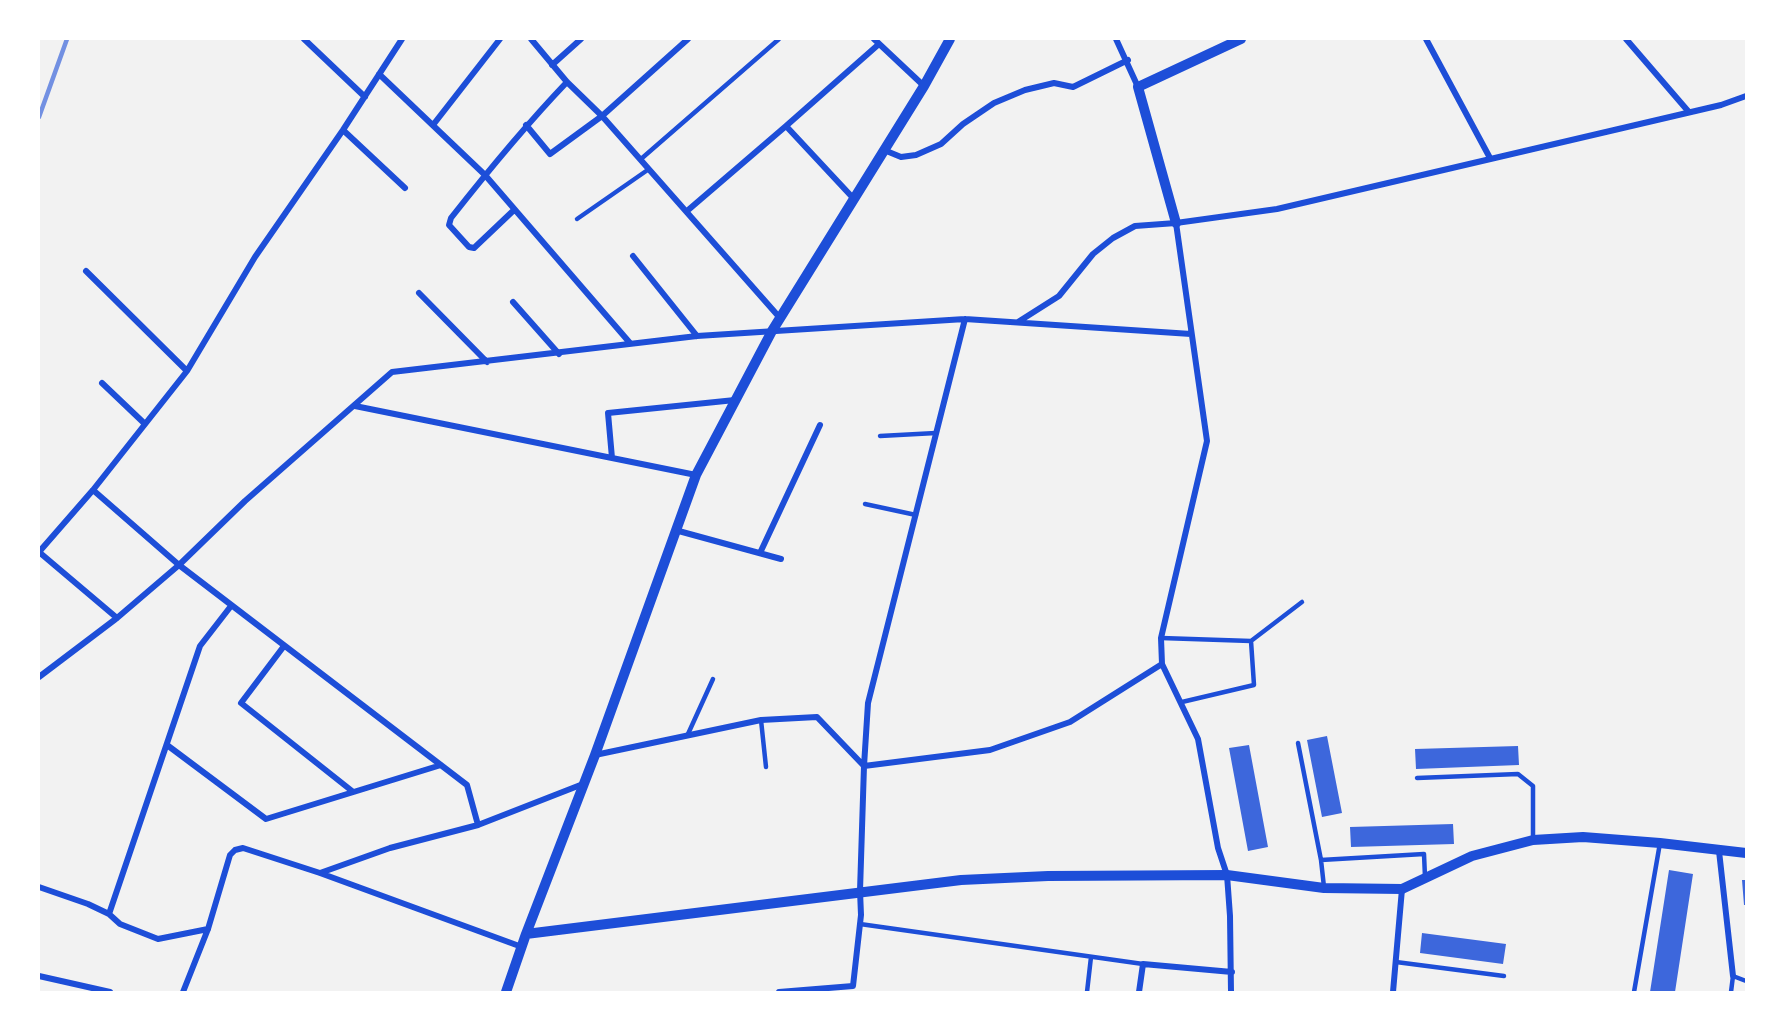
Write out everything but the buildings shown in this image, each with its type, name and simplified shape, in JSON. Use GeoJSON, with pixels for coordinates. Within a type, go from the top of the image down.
{"type":"FeatureCollection","features":[{"type":"Feature","properties":{"kind":"street"},"geometry":{"type":"LineString","coordinates":[[304,39],[365,97]]}},
{"type":"Feature","properties":{"kind":"street"},"geometry":{"type":"LineString","coordinates":[[117,618],[39,552],[93,490],[187,371],[255,257],[343,130],[402,39]]}},
{"type":"Feature","properties":{"kind":"street"},"geometry":{"type":"LineString","coordinates":[[432,125],[500,39]]}},
{"type":"Feature","properties":{"kind":"street"},"geometry":{"type":"LineString","coordinates":[[531,39],[567,82],[602,116],[650,169],[780,318]]}},
{"type":"Feature","properties":{"kind":"street"},"geometry":{"type":"LineString","coordinates":[[552,65],[580,39]]}},
{"type":"Feature","properties":{"kind":"street"},"geometry":{"type":"LineString","coordinates":[[526,125],[550,154],[602,116],[688,39]]}},
{"type":"Feature","properties":{"kind":"street"},"geometry":{"type":"LineString","coordinates":[[506,992],[696,475],[772,331],[924,86],[950,39]]}},
{"type":"Feature","properties":{"kind":"street"},"geometry":{"type":"LineString","coordinates":[[1116,39],[1128,60],[1138,87],[1176,223],[1207,441],[1161,638],[1162,664],[1198,739],[1218,848],[1227,875],[1231,992]]}},
{"type":"Feature","properties":{"kind":"street"},"geometry":{"type":"LineString","coordinates":[[1138,87],[1241,39]]}},
{"type":"Feature","properties":{"kind":"street"},"geometry":{"type":"LineString","coordinates":[[1426,39],[1490,158]]}},
{"type":"Feature","properties":{"kind":"street"},"geometry":{"type":"LineString","coordinates":[[1626,39],[1688,111]]}},
{"type":"Feature","properties":{"kind":"street"},"geometry":{"type":"LineString","coordinates":[[687,211],[786,126],[877,41],[924,86]]}},
{"type":"Feature","properties":{"kind":"street"},"geometry":{"type":"LineString","coordinates":[[884,150],[901,157],[916,155],[941,144],[963,124],[994,103],[1025,90],[1054,83],[1073,87],[1128,60]]}},
{"type":"Feature","properties":{"kind":"street"},"geometry":{"type":"LineString","coordinates":[[379,74],[485,175],[630,343]]}},
{"type":"Feature","properties":{"kind":"street"},"geometry":{"type":"LineString","coordinates":[[514,210],[474,248],[469,248],[449,225],[451,218],[526,125],[567,82]]}},
{"type":"Feature","properties":{"kind":"street"},"geometry":{"type":"LineString","coordinates":[[1017,322],[1059,296],[1094,254],[1113,238],[1135,226],[1176,223],[1277,209],[1721,105],[1746,96]]}},
{"type":"Feature","properties":{"kind":"street"},"geometry":{"type":"LineString","coordinates":[[786,126],[854,199]]}},
{"type":"Feature","properties":{"kind":"street"},"geometry":{"type":"LineString","coordinates":[[343,130],[405,188]]}},
{"type":"Feature","properties":{"kind":"street"},"geometry":{"type":"LineString","coordinates":[[633,256],[697,336]]}},
{"type":"Feature","properties":{"kind":"street"},"geometry":{"type":"LineString","coordinates":[[86,271],[187,371]]}},
{"type":"Feature","properties":{"kind":"street"},"geometry":{"type":"LineString","coordinates":[[418,292],[487,362]]}},
{"type":"Feature","properties":{"kind":"street"},"geometry":{"type":"LineString","coordinates":[[513,302],[559,354]]}},
{"type":"Feature","properties":{"kind":"street"},"geometry":{"type":"LineString","coordinates":[[39,677],[117,618],[178,565],[245,501],[392,372],[697,336],[965,319],[1191,334]]}},
{"type":"Feature","properties":{"kind":"street"},"geometry":{"type":"LineString","coordinates":[[779,992],[832,990],[853,986],[860,924],[868,703],[965,319]]}},
{"type":"Feature","properties":{"kind":"street"},"geometry":{"type":"LineString","coordinates":[[102,383],[145,424]]}},
{"type":"Feature","properties":{"kind":"street"},"geometry":{"type":"LineString","coordinates":[[612,458],[608,413],[735,400]]}},
{"type":"Feature","properties":{"kind":"street"},"geometry":{"type":"LineString","coordinates":[[355,406],[696,475]]}},
{"type":"Feature","properties":{"kind":"street"},"geometry":{"type":"LineString","coordinates":[[760,554],[820,425]]}},
{"type":"Feature","properties":{"kind":"street"},"geometry":{"type":"LineString","coordinates":[[93,490],[178,565],[468,785],[478,825]]}},
{"type":"Feature","properties":{"kind":"street"},"geometry":{"type":"LineString","coordinates":[[675,530],[781,559]]}},
{"type":"Feature","properties":{"kind":"street"},"geometry":{"type":"LineString","coordinates":[[109,914],[200,646],[231,606]]}},
{"type":"Feature","properties":{"kind":"street"},"geometry":{"type":"LineString","coordinates":[[284,646],[241,703],[352,791]]}},
{"type":"Feature","properties":{"kind":"street"},"geometry":{"type":"LineString","coordinates":[[864,766],[990,750],[1070,722],[1162,664]]}},
{"type":"Feature","properties":{"kind":"street"},"geometry":{"type":"LineString","coordinates":[[595,755],[761,720],[817,717],[864,766]]}},
{"type":"Feature","properties":{"kind":"street"},"geometry":{"type":"LineString","coordinates":[[167,745],[266,819],[441,765]]}},
{"type":"Feature","properties":{"kind":"street"},"geometry":{"type":"LineString","coordinates":[[320,873],[390,848],[478,825],[583,784]]}},
{"type":"Feature","properties":{"kind":"street"},"geometry":{"type":"LineString","coordinates":[[526,934],[961,880],[1048,876],[1227,875],[1324,888],[1402,890],[1472,856],[1533,840],[1583,837],[1746,853]]}},
{"type":"Feature","properties":{"kind":"street"},"geometry":{"type":"LineString","coordinates":[[183,992],[208,928],[230,855],[235,850],[243,848],[320,873],[522,947]]}},
{"type":"Feature","properties":{"kind":"street"},"geometry":{"type":"LineString","coordinates":[[1719,851],[1733,976]]}},
{"type":"Feature","properties":{"kind":"street"},"geometry":{"type":"LineString","coordinates":[[39,887],[49,888],[109,914],[120,924],[158,939],[208,928]]}},
{"type":"Feature","properties":{"kind":"street"},"geometry":{"type":"LineString","coordinates":[[1394,992],[1402,890]]}},
{"type":"Feature","properties":{"kind":"street"},"geometry":{"type":"LineString","coordinates":[[1139,992],[1143,964],[1232,972]]}},
{"type":"Feature","properties":{"kind":"street"},"geometry":{"type":"LineString","coordinates":[[39,976],[110,992]]}},
{"type":"Feature","properties":{"kind":"lane"},"geometry":{"type":"LineString","coordinates":[[641,159],[779,39]]}},
{"type":"Feature","properties":{"kind":"lane"},"geometry":{"type":"LineString","coordinates":[[577,219],[650,169]]}},
{"type":"Feature","properties":{"kind":"lane"},"geometry":{"type":"LineString","coordinates":[[880,436],[936,433]]}},
{"type":"Feature","properties":{"kind":"lane"},"geometry":{"type":"LineString","coordinates":[[865,504],[916,515]]}},
{"type":"Feature","properties":{"kind":"lane"},"geometry":{"type":"LineString","coordinates":[[1161,638],[1251,641],[1302,602]]}},
{"type":"Feature","properties":{"kind":"lane"},"geometry":{"type":"LineString","coordinates":[[1182,702],[1254,685],[1251,641]]}},
{"type":"Feature","properties":{"kind":"lane"},"geometry":{"type":"LineString","coordinates":[[688,734],[712,679]]}},
{"type":"Feature","properties":{"kind":"lane"},"geometry":{"type":"LineString","coordinates":[[761,720],[766,767]]}},
{"type":"Feature","properties":{"kind":"lane"},"geometry":{"type":"LineString","coordinates":[[1298,743],[1321,860],[1324,888]]}},
{"type":"Feature","properties":{"kind":"lane"},"geometry":{"type":"LineString","coordinates":[[1417,778],[1518,774],[1533,786],[1533,840]]}},
{"type":"Feature","properties":{"kind":"lane"},"geometry":{"type":"LineString","coordinates":[[1634,992],[1660,843]]}},
{"type":"Feature","properties":{"kind":"lane"},"geometry":{"type":"LineString","coordinates":[[1321,860],[1424,854],[1425,879]]}},
{"type":"Feature","properties":{"kind":"lane"},"geometry":{"type":"LineString","coordinates":[[860,924],[1143,964]]}},
{"type":"Feature","properties":{"kind":"lane"},"geometry":{"type":"LineString","coordinates":[[1087,992],[1092,957]]}},
{"type":"Feature","properties":{"kind":"lane"},"geometry":{"type":"LineString","coordinates":[[1396,962],[1504,976]]}},
{"type":"Feature","properties":{"kind":"lane"},"geometry":{"type":"LineString","coordinates":[[1731,992],[1733,976],[1746,981]]}},
{"type":"Feature","properties":{"kind":"railway"},"geometry":{"type":"LineString","coordinates":[[39,117],[67,39]]}}]}
